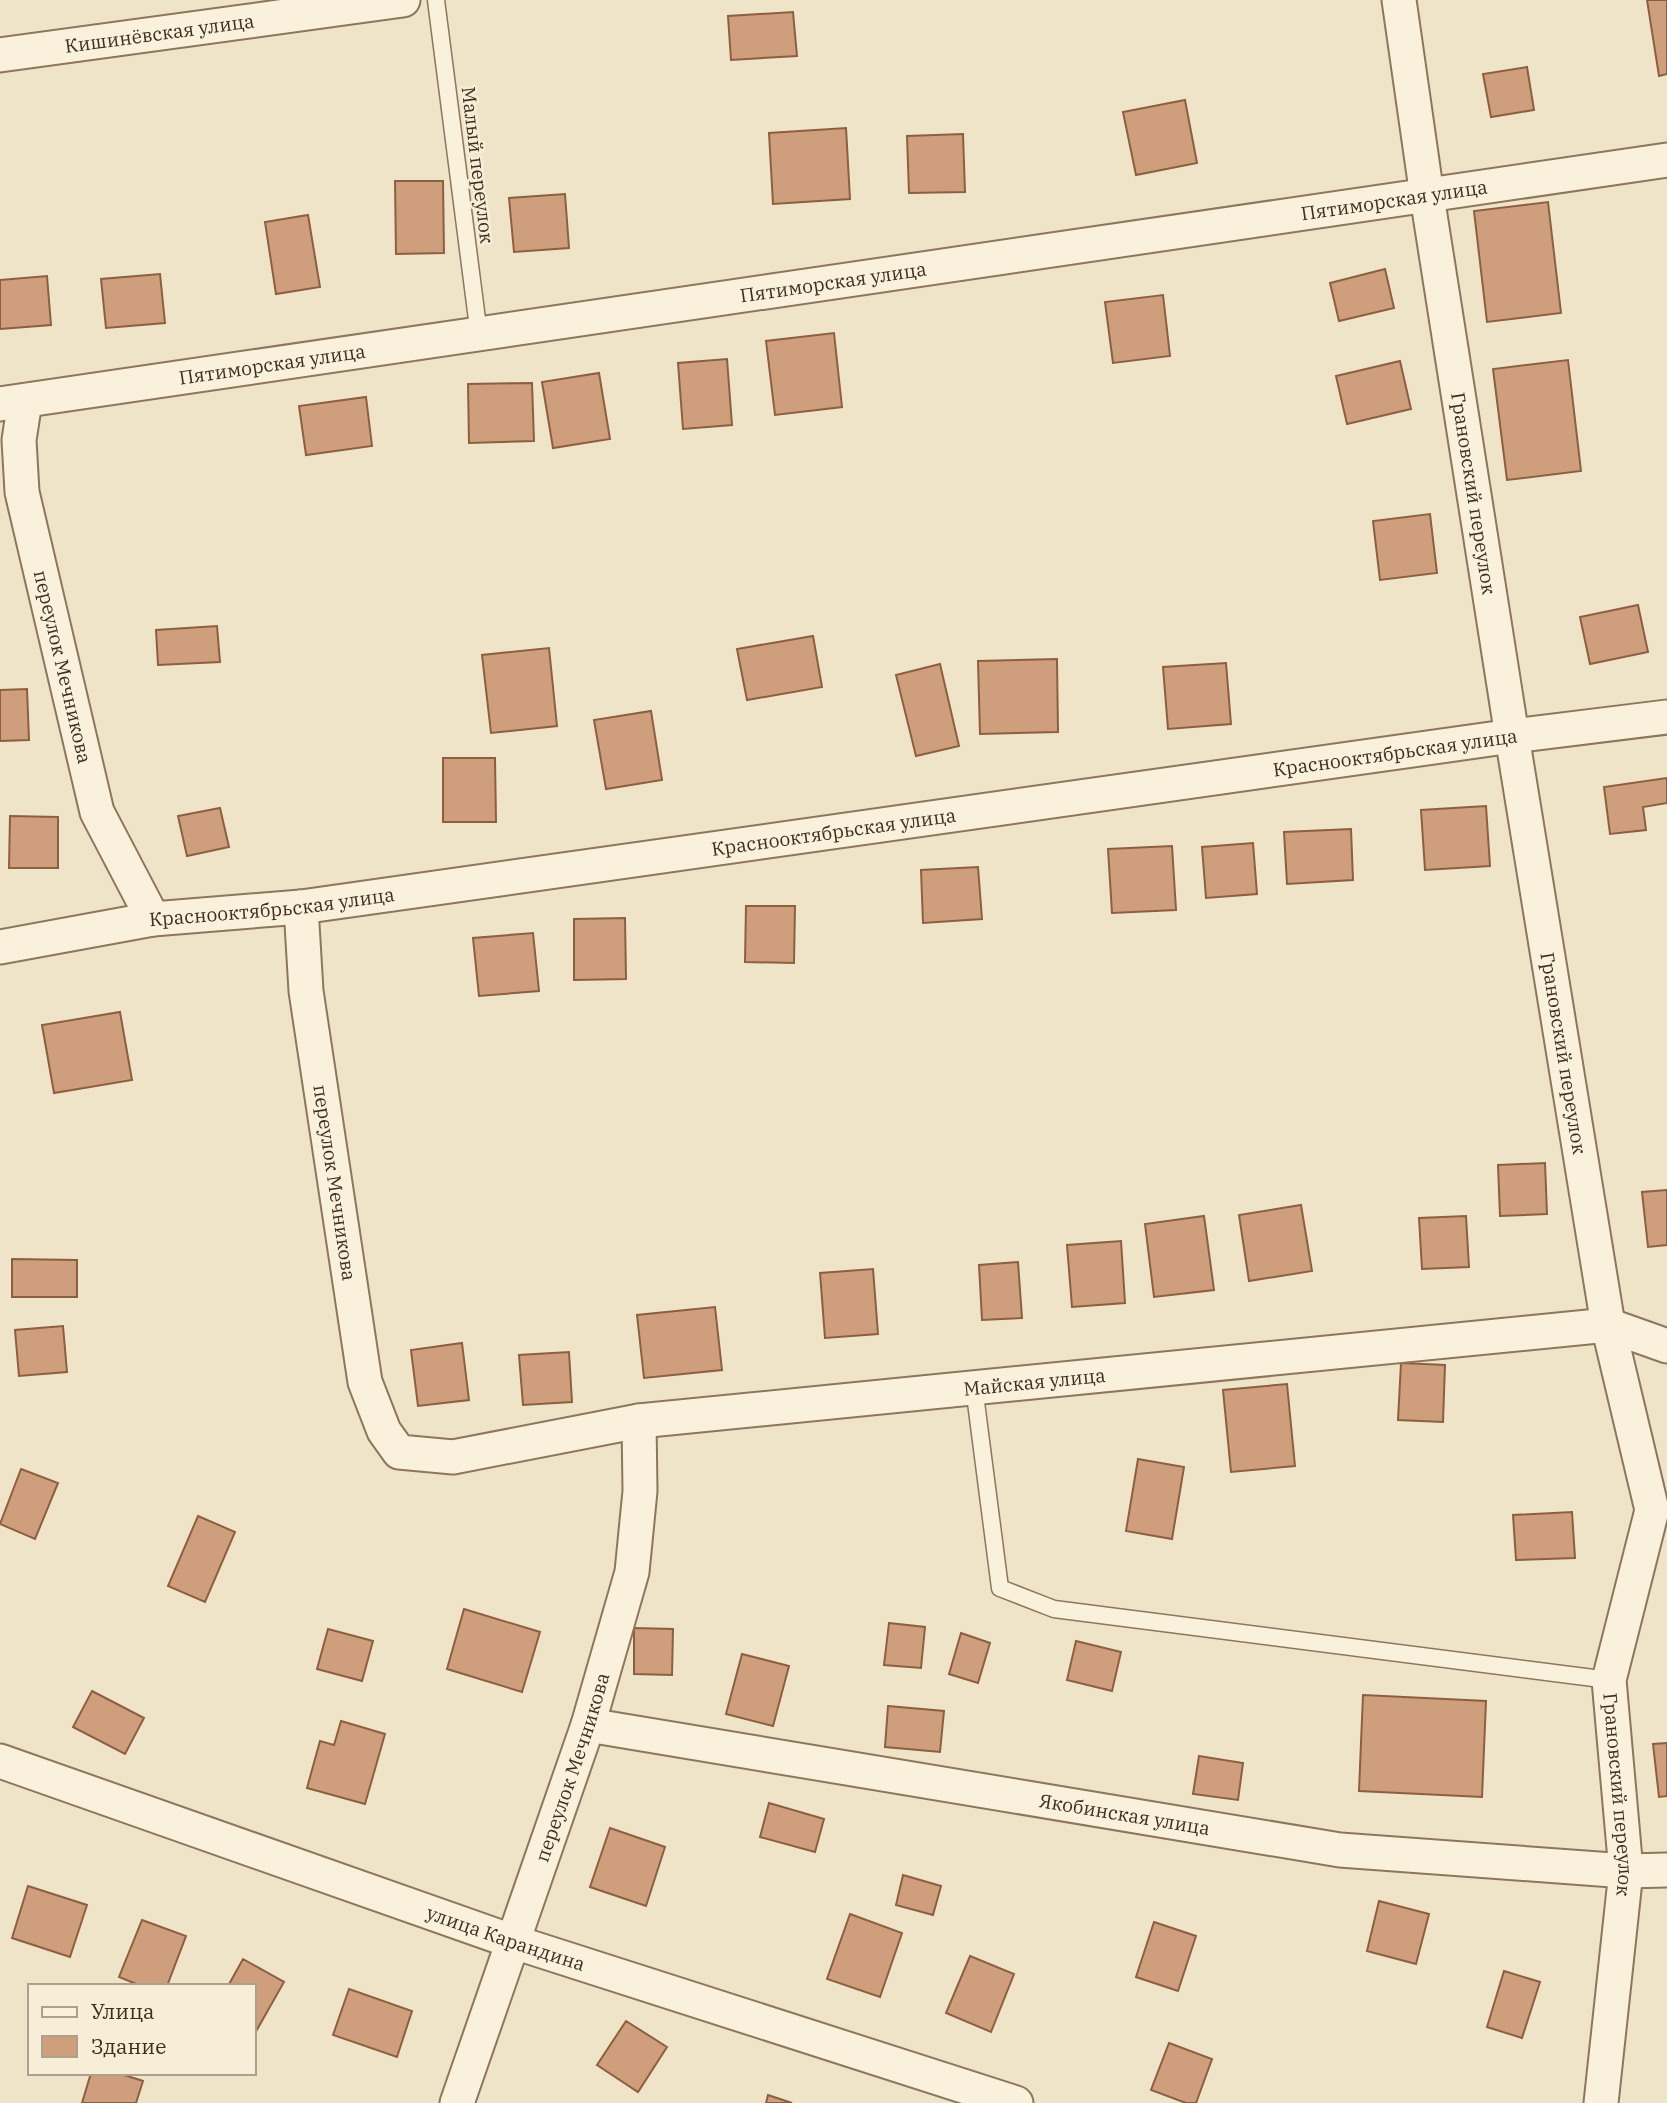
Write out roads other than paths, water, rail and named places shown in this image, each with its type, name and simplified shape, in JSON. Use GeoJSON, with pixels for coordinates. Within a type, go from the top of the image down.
{"type":"FeatureCollection","features":[{"type":"Feature","properties":{"kind":"street","name":"Кишинёвская улица"},"geometry":{"type":"LineString","coordinates":[[0,55],[403,0]]}},
{"type":"Feature","properties":{"kind":"street","name":"Грановский переулок"},"geometry":{"type":"LineString","coordinates":[[1399,0],[1511,736],[1608,1325],[1652,1510],[1609,1680],[1626,1871],[1601,2103]]}},
{"type":"Feature","properties":{"kind":"street","name":"Пятиморская улица"},"geometry":{"type":"LineString","coordinates":[[13,402],[1667,160]]}},
{"type":"Feature","properties":{"kind":"street","name":"переулок Мечникова"},"geometry":{"type":"LineString","coordinates":[[13,402],[19,440],[22,492],[97,811],[153,919]]}},
{"type":"Feature","properties":{"kind":"street","name":"Краснооктябрьская улица"},"geometry":{"type":"LineString","coordinates":[[0,947],[153,919],[301,907],[1511,736],[1667,718]]}},
{"type":"Feature","properties":{"kind":"street","name":"переулок Мечникова"},"geometry":{"type":"LineString","coordinates":[[301,907],[306,991],[365,1382],[384,1431],[399,1452]]}},
{"type":"Feature","properties":{"kind":"street","name":"Майская улица"},"geometry":{"type":"LineString","coordinates":[[399,1452],[453,1457],[639,1421],[1608,1325],[1667,1346]]}},
{"type":"Feature","properties":{"kind":"street","name":"переулок Мечникова"},"geometry":{"type":"LineString","coordinates":[[457,2103],[588,1725],[632,1572],[640,1491],[639,1421]]}},
{"type":"Feature","properties":{"kind":"street","name":"Якобинская улица"},"geometry":{"type":"LineString","coordinates":[[588,1725],[1340,1850],[1626,1871],[1667,1870]]}},
{"type":"Feature","properties":{"kind":"street","name":"улица Карандина"},"geometry":{"type":"LineString","coordinates":[[0,1761],[514,1942],[1016,2103]]}},
{"type":"Feature","properties":{"kind":"lane","name":"Малый переулок"},"geometry":{"type":"LineString","coordinates":[[436,0],[479,335]]}},
{"type":"Feature","properties":{"kind":"lane"},"geometry":{"type":"LineString","coordinates":[[974,1387],[1000,1588],[1054,1609],[1609,1680]]}}]}
